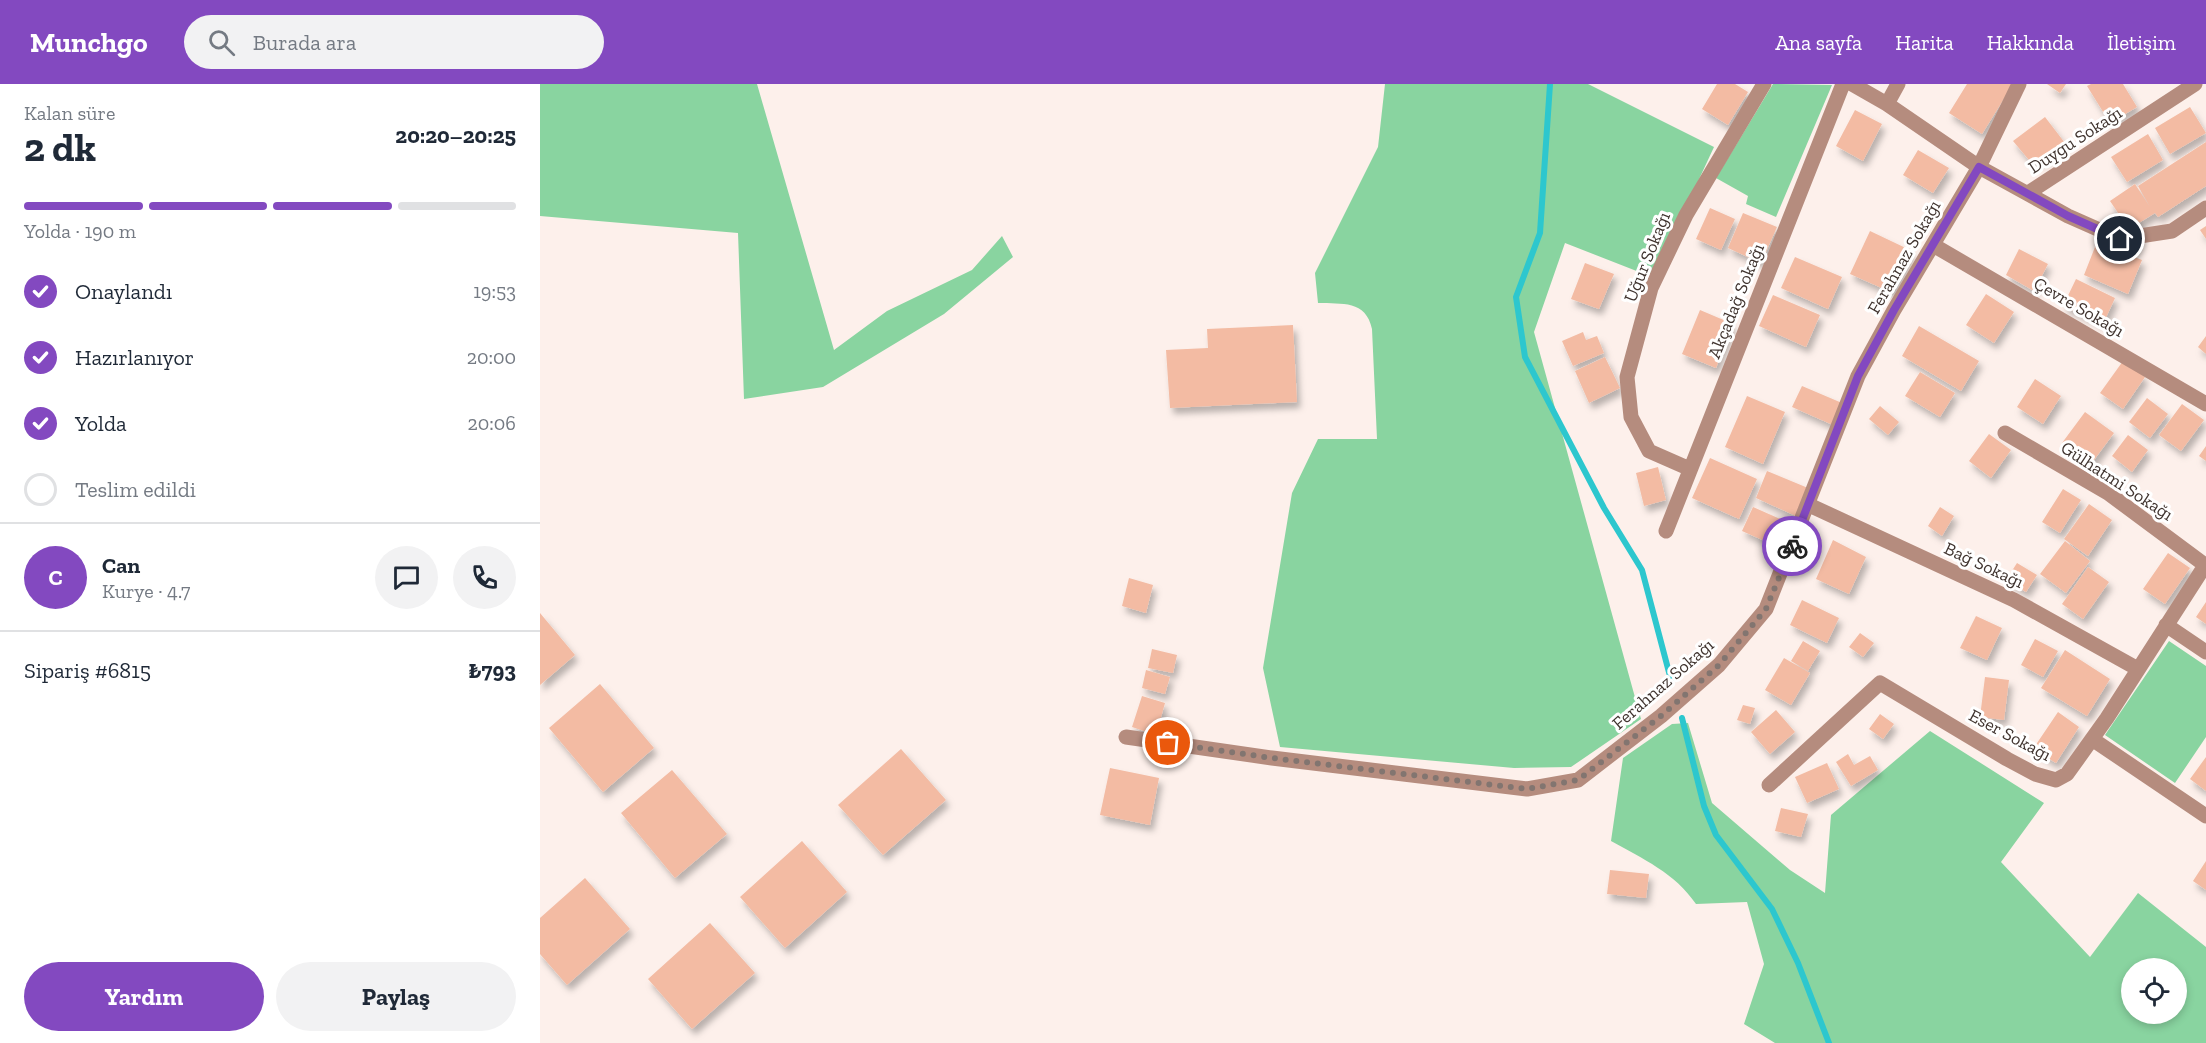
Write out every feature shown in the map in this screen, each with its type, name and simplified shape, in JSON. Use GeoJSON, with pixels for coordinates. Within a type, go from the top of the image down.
{"type":"FeatureCollection","features":[{"type":"Feature","properties":{"kind":"street","name":"Uğur Sokağı"},"geometry":{"type":"LineString","coordinates":[[1690,469],[1649,451],[1631,417],[1627,377],[1651,288],[1686,215],[1764,84]]}},
{"type":"Feature","properties":{"kind":"street","name":"Akçadağ Sokağı"},"geometry":{"type":"LineString","coordinates":[[1666,531],[1843,84]]}},
{"type":"Feature","properties":{"kind":"street","name":"Duygu Sokağı"},"geometry":{"type":"LineString","coordinates":[[1852,84],[1887,104],[1979,167],[2028,193],[2195,84]]}},
{"type":"Feature","properties":{"kind":"street"},"geometry":{"type":"LineString","coordinates":[[1887,104],[1898,84]]}},
{"type":"Feature","properties":{"kind":"street","name":"Ferahnaz Sokağı"},"geometry":{"type":"LineString","coordinates":[[1126,737],[1272,758],[1527,789],[1578,780],[1661,716],[1719,665],[1766,609],[1809,505],[1858,376],[1979,167],[2019,84]]}},
{"type":"Feature","properties":{"kind":"street"},"geometry":{"type":"LineString","coordinates":[[2028,193],[2068,216],[2120,239],[2172,231],[2206,208]]}},
{"type":"Feature","properties":{"kind":"street","name":"Çevre Sokağı"},"geometry":{"type":"LineString","coordinates":[[1933,245],[2206,404]]}},
{"type":"Feature","properties":{"kind":"street","name":"Gülhatmi Sokağı"},"geometry":{"type":"LineString","coordinates":[[2005,434],[2108,493],[2206,564]]}},
{"type":"Feature","properties":{"kind":"street","name":"Bağ Sokağı"},"geometry":{"type":"LineString","coordinates":[[1809,505],[2014,600],[2138,669]]}},
{"type":"Feature","properties":{"kind":"street","name":"Eser Sokağı"},"geometry":{"type":"LineString","coordinates":[[1769,785],[1880,683],[2007,759],[2035,774],[2056,780],[2067,774],[2092,739],[2206,564]]}},
{"type":"Feature","properties":{"kind":"street"},"geometry":{"type":"LineString","coordinates":[[2166,626],[2206,652]]}},
{"type":"Feature","properties":{"kind":"street"},"geometry":{"type":"LineString","coordinates":[[2092,739],[2206,816]]}},
{"type":"Feature","properties":{"kind":"green space"},"geometry":{"type":"Polygon","coordinates":[[[540,84],[757,84],[834,350],[887,311],[972,270],[1002,236],[1013,257],[944,314],[823,387],[744,399],[738,233],[540,216],[540,84]]]}},
{"type":"Feature","properties":{"kind":"green space"},"geometry":{"type":"Polygon","coordinates":[[[1385,84],[1588,84],[1714,147],[1657,279],[1565,243],[1534,332],[1641,719],[1571,767],[1514,768],[1280,747],[1263,668],[1292,493],[1318,439],[1377,439],[1372,329],[1369,320],[1359,308],[1344,304],[1318,303],[1315,273],[1378,147],[1385,84]]]}},
{"type":"Feature","properties":{"kind":"green space"},"geometry":{"type":"Polygon","coordinates":[[[1773,84],[1832,85],[1776,217],[1746,204],[1748,196],[1716,178],[1773,84]]]}},
{"type":"Feature","properties":{"kind":"green space"},"geometry":{"type":"Polygon","coordinates":[[[2169,641],[2206,666],[2206,737],[2175,783],[2105,735],[2169,641]]]}},
{"type":"Feature","properties":{"kind":"green space"},"geometry":{"type":"Polygon","coordinates":[[[1688,723],[1712,803],[1790,870],[1825,893],[1831,815],[1930,731],[2044,803],[2001,862],[2090,957],[2138,893],[2206,947],[2206,1043],[1775,1043],[1744,1024],[1764,964],[1747,902],[1696,904],[1688,893],[1668,875],[1611,841],[1623,758],[1672,724],[1688,723]]]}},
{"type":"Feature","properties":{"kind":"building"},"geometry":{"type":"Polygon","coordinates":[[[1717,84],[1735,84],[1748,92],[1728,125],[1702,109],[1717,84]]]}},
{"type":"Feature","properties":{"kind":"building"},"geometry":{"type":"Polygon","coordinates":[[[1967,84],[2013,84],[1982,134],[1949,113],[1967,84]]]}},
{"type":"Feature","properties":{"kind":"building"},"geometry":{"type":"Polygon","coordinates":[[[2047,84],[2066,84],[2060,93],[2047,84]]]}},
{"type":"Feature","properties":{"kind":"building"},"geometry":{"type":"Polygon","coordinates":[[[2123,84],[2137,107],[2110,123],[2087,86],[2123,84]]]}},
{"type":"Feature","properties":{"kind":"building"},"geometry":{"type":"Polygon","coordinates":[[[2190,107],[2206,133],[2170,154],[2155,128],[2190,107]]]}},
{"type":"Feature","properties":{"kind":"building"},"geometry":{"type":"Polygon","coordinates":[[[1855,110],[1882,124],[1863,161],[1836,146],[1855,110]]]}},
{"type":"Feature","properties":{"kind":"building"},"geometry":{"type":"Polygon","coordinates":[[[2045,117],[2065,143],[2042,161],[2029,160],[2013,141],[2045,117]]]}},
{"type":"Feature","properties":{"kind":"building"},"geometry":{"type":"Polygon","coordinates":[[[2148,134],[2163,160],[2127,182],[2111,157],[2148,134]]]}},
{"type":"Feature","properties":{"kind":"building"},"geometry":{"type":"Polygon","coordinates":[[[2206,142],[2206,186],[2158,217],[2155,213],[2129,229],[2110,201],[2135,184],[2150,207],[2138,186],[2206,142]]]}},
{"type":"Feature","properties":{"kind":"building"},"geometry":{"type":"Polygon","coordinates":[[[1918,150],[1949,168],[1933,193],[1903,175],[1918,150]]]}},
{"type":"Feature","properties":{"kind":"building"},"geometry":{"type":"Polygon","coordinates":[[[1710,208],[1735,219],[1721,250],[1696,239],[1710,208]]]}},
{"type":"Feature","properties":{"kind":"building"},"geometry":{"type":"Polygon","coordinates":[[[1743,213],[1777,227],[1761,263],[1728,248],[1743,213]]]}},
{"type":"Feature","properties":{"kind":"building"},"geometry":{"type":"Polygon","coordinates":[[[2206,226],[2206,239],[2200,230],[2206,226]]]}},
{"type":"Feature","properties":{"kind":"building"},"geometry":{"type":"Polygon","coordinates":[[[1870,231],[1912,251],[1893,293],[1850,274],[1870,231]]]}},
{"type":"Feature","properties":{"kind":"building"},"geometry":{"type":"Polygon","coordinates":[[[2097,242],[2142,260],[2128,294],[2084,275],[2097,242]]]}},
{"type":"Feature","properties":{"kind":"building"},"geometry":{"type":"Polygon","coordinates":[[[2019,249],[2048,264],[2034,291],[2006,275],[2019,249]]]}},
{"type":"Feature","properties":{"kind":"building"},"geometry":{"type":"Polygon","coordinates":[[[1795,257],[1842,277],[1828,309],[1781,288],[1795,257]]]}},
{"type":"Feature","properties":{"kind":"building"},"geometry":{"type":"Polygon","coordinates":[[[1585,263],[1614,274],[1599,309],[1571,299],[1585,263]]]}},
{"type":"Feature","properties":{"kind":"building"},"geometry":{"type":"Polygon","coordinates":[[[2076,279],[2115,298],[2103,324],[2063,306],[2076,279]]]}},
{"type":"Feature","properties":{"kind":"building"},"geometry":{"type":"Polygon","coordinates":[[[1986,294],[2014,312],[1994,343],[1966,325],[1986,294]]]}},
{"type":"Feature","properties":{"kind":"building"},"geometry":{"type":"Polygon","coordinates":[[[1773,295],[1820,315],[1806,347],[1759,326],[1773,295]]]}},
{"type":"Feature","properties":{"kind":"building"},"geometry":{"type":"Polygon","coordinates":[[[1700,310],[1733,324],[1716,368],[1682,354],[1700,310]]]}},
{"type":"Feature","properties":{"kind":"building"},"geometry":{"type":"Polygon","coordinates":[[[1293,325],[1297,402],[1170,408],[1166,350],[1208,348],[1207,329],[1293,325]]]}},
{"type":"Feature","properties":{"kind":"building"},"geometry":{"type":"Polygon","coordinates":[[[1919,326],[1979,361],[1961,391],[1902,356],[1919,326]]]}},
{"type":"Feature","properties":{"kind":"building"},"geometry":{"type":"Polygon","coordinates":[[[1583,332],[1586,340],[1597,336],[1604,353],[1573,366],[1562,341],[1583,332]]]}},
{"type":"Feature","properties":{"kind":"building"},"geometry":{"type":"Polygon","coordinates":[[[2206,336],[2206,354],[2198,347],[2206,336]]]}},
{"type":"Feature","properties":{"kind":"building"},"geometry":{"type":"Polygon","coordinates":[[[1605,357],[1620,388],[1589,403],[1575,371],[1605,357]]]}},
{"type":"Feature","properties":{"kind":"building"},"geometry":{"type":"Polygon","coordinates":[[[2123,361],[2145,377],[2123,409],[2100,393],[2123,361]]]}},
{"type":"Feature","properties":{"kind":"building"},"geometry":{"type":"Polygon","coordinates":[[[1920,372],[1955,393],[1940,417],[1905,396],[1920,372]]]}},
{"type":"Feature","properties":{"kind":"building"},"geometry":{"type":"Polygon","coordinates":[[[2035,379],[2061,396],[2043,424],[2017,407],[2035,379]]]}},
{"type":"Feature","properties":{"kind":"building"},"geometry":{"type":"Polygon","coordinates":[[[1802,386],[1842,403],[1833,425],[1792,407],[1802,386]]]}},
{"type":"Feature","properties":{"kind":"building"},"geometry":{"type":"Polygon","coordinates":[[[1747,396],[1785,412],[1763,464],[1725,447],[1747,396]]]}},
{"type":"Feature","properties":{"kind":"building"},"geometry":{"type":"Polygon","coordinates":[[[2147,398],[2168,414],[2150,438],[2129,422],[2147,398]]]}},
{"type":"Feature","properties":{"kind":"building"},"geometry":{"type":"Polygon","coordinates":[[[2182,404],[2204,420],[2181,451],[2159,435],[2182,404]]]}},
{"type":"Feature","properties":{"kind":"building"},"geometry":{"type":"Polygon","coordinates":[[[1880,406],[1899,422],[1888,435],[1869,419],[1880,406]]]}},
{"type":"Feature","properties":{"kind":"building"},"geometry":{"type":"Polygon","coordinates":[[[2085,412],[2114,433],[2091,464],[2062,443],[2085,412]]]}},
{"type":"Feature","properties":{"kind":"building"},"geometry":{"type":"Polygon","coordinates":[[[1989,434],[2011,450],[1991,478],[1969,461],[1989,434]]]}},
{"type":"Feature","properties":{"kind":"building"},"geometry":{"type":"Polygon","coordinates":[[[2128,435],[2148,450],[2132,472],[2112,456],[2128,435]]]}},
{"type":"Feature","properties":{"kind":"building"},"geometry":{"type":"Polygon","coordinates":[[[2206,446],[2206,461],[2199,456],[2206,446]]]}},
{"type":"Feature","properties":{"kind":"building"},"geometry":{"type":"Polygon","coordinates":[[[1710,458],[1757,479],[1739,519],[1692,498],[1710,458]]]}},
{"type":"Feature","properties":{"kind":"building"},"geometry":{"type":"Polygon","coordinates":[[[1658,467],[1666,500],[1644,506],[1636,473],[1658,467]]]}},
{"type":"Feature","properties":{"kind":"building"},"geometry":{"type":"Polygon","coordinates":[[[1767,471],[1808,488],[1796,516],[1756,498],[1767,471]]]}},
{"type":"Feature","properties":{"kind":"building"},"geometry":{"type":"Polygon","coordinates":[[[2063,489],[2081,500],[2060,533],[2042,522],[2063,489]]]}},
{"type":"Feature","properties":{"kind":"building"},"geometry":{"type":"Polygon","coordinates":[[[2089,504],[2112,520],[2088,556],[2064,539],[2089,504]]]}},
{"type":"Feature","properties":{"kind":"building"},"geometry":{"type":"Polygon","coordinates":[[[1753,507],[1794,525],[1783,549],[1742,531],[1753,507]]]}},
{"type":"Feature","properties":{"kind":"building"},"geometry":{"type":"Polygon","coordinates":[[[1940,507],[1954,516],[1942,536],[1928,526],[1940,507]]]}},
{"type":"Feature","properties":{"kind":"building"},"geometry":{"type":"Polygon","coordinates":[[[1833,540],[1866,557],[1849,594],[1816,579],[1833,540]]]}},
{"type":"Feature","properties":{"kind":"building"},"geometry":{"type":"Polygon","coordinates":[[[2065,541],[2090,561],[2066,593],[2040,574],[2065,541]]]}},
{"type":"Feature","properties":{"kind":"building"},"geometry":{"type":"Polygon","coordinates":[[[2168,553],[2190,568],[2165,604],[2143,589],[2168,553]]]}},
{"type":"Feature","properties":{"kind":"building"},"geometry":{"type":"Polygon","coordinates":[[[2017,563],[2037,575],[2026,592],[2006,580],[2017,563]]]}},
{"type":"Feature","properties":{"kind":"building"},"geometry":{"type":"Polygon","coordinates":[[[2088,567],[2109,582],[2083,619],[2062,604],[2088,567]]]}},
{"type":"Feature","properties":{"kind":"building"},"geometry":{"type":"Polygon","coordinates":[[[1129,578],[1153,585],[1146,613],[1122,606],[1129,578]]]}},
{"type":"Feature","properties":{"kind":"building"},"geometry":{"type":"Polygon","coordinates":[[[1802,600],[1839,618],[1827,643],[1790,625],[1802,600]]]}},
{"type":"Feature","properties":{"kind":"building"},"geometry":{"type":"Polygon","coordinates":[[[2206,602],[2206,624],[2196,617],[2206,602]]]}},
{"type":"Feature","properties":{"kind":"building"},"geometry":{"type":"Polygon","coordinates":[[[540,613],[575,655],[540,685],[540,613]]]}},
{"type":"Feature","properties":{"kind":"building"},"geometry":{"type":"Polygon","coordinates":[[[1976,616],[2002,628],[1987,660],[1960,648],[1976,616]]]}},
{"type":"Feature","properties":{"kind":"building"},"geometry":{"type":"Polygon","coordinates":[[[1860,633],[1874,643],[1863,657],[1849,647],[1860,633]]]}},
{"type":"Feature","properties":{"kind":"building"},"geometry":{"type":"Polygon","coordinates":[[[2035,639],[2058,651],[2043,677],[2021,665],[2035,639]]]}},
{"type":"Feature","properties":{"kind":"building"},"geometry":{"type":"Polygon","coordinates":[[[1803,641],[1820,651],[1808,671],[1791,661],[1803,641]]]}},
{"type":"Feature","properties":{"kind":"building"},"geometry":{"type":"Polygon","coordinates":[[[1152,649],[1177,655],[1173,673],[1148,668],[1152,649]]]}},
{"type":"Feature","properties":{"kind":"building"},"geometry":{"type":"Polygon","coordinates":[[[2065,650],[2110,679],[2087,716],[2041,688],[2065,650]]]}},
{"type":"Feature","properties":{"kind":"building"},"geometry":{"type":"Polygon","coordinates":[[[1784,658],[1810,673],[1791,705],[1765,690],[1784,658]]]}},
{"type":"Feature","properties":{"kind":"building"},"geometry":{"type":"Polygon","coordinates":[[[1146,670],[1170,677],[1165,694],[1142,688],[1146,670]]]}},
{"type":"Feature","properties":{"kind":"building"},"geometry":{"type":"Polygon","coordinates":[[[1985,677],[2009,680],[2004,720],[1980,717],[1985,677]]]}},
{"type":"Feature","properties":{"kind":"building"},"geometry":{"type":"Polygon","coordinates":[[[600,684],[654,748],[603,792],[549,728],[600,684]]]}},
{"type":"Feature","properties":{"kind":"building"},"geometry":{"type":"Polygon","coordinates":[[[1142,696],[1165,703],[1156,735],[1132,727],[1142,696]]]}},
{"type":"Feature","properties":{"kind":"building"},"geometry":{"type":"Polygon","coordinates":[[[1743,705],[1755,708],[1750,724],[1737,720],[1743,705]]]}},
{"type":"Feature","properties":{"kind":"building"},"geometry":{"type":"Polygon","coordinates":[[[1776,710],[1795,732],[1770,754],[1751,732],[1776,710]]]}},
{"type":"Feature","properties":{"kind":"building"},"geometry":{"type":"Polygon","coordinates":[[[2058,712],[2079,727],[2056,763],[2033,749],[2058,712]]]}},
{"type":"Feature","properties":{"kind":"building"},"geometry":{"type":"Polygon","coordinates":[[[1880,714],[1894,724],[1883,739],[1869,729],[1880,714]]]}},
{"type":"Feature","properties":{"kind":"building"},"geometry":{"type":"Polygon","coordinates":[[[901,749],[946,800],[883,855],[838,805],[901,749]]]}},
{"type":"Feature","properties":{"kind":"building"},"geometry":{"type":"Polygon","coordinates":[[[1848,754],[1854,765],[1870,756],[1878,770],[1851,786],[1836,762],[1848,754]]]}},
{"type":"Feature","properties":{"kind":"building"},"geometry":{"type":"Polygon","coordinates":[[[2206,757],[2206,791],[2190,779],[2206,757]]]}},
{"type":"Feature","properties":{"kind":"building"},"geometry":{"type":"Polygon","coordinates":[[[1827,763],[1839,789],[1807,803],[1795,777],[1827,763]]]}},
{"type":"Feature","properties":{"kind":"building"},"geometry":{"type":"Polygon","coordinates":[[[1110,768],[1159,778],[1150,825],[1100,815],[1110,768]]]}},
{"type":"Feature","properties":{"kind":"building"},"geometry":{"type":"Polygon","coordinates":[[[672,770],[727,834],[675,878],[621,813],[672,770]]]}},
{"type":"Feature","properties":{"kind":"building"},"geometry":{"type":"Polygon","coordinates":[[[1781,808],[1808,814],[1801,837],[1775,831],[1781,808]]]}},
{"type":"Feature","properties":{"kind":"building"},"geometry":{"type":"Polygon","coordinates":[[[802,841],[847,892],[785,948],[740,897],[802,841]]]}},
{"type":"Feature","properties":{"kind":"building"},"geometry":{"type":"Polygon","coordinates":[[[2206,861],[2206,890],[2193,881],[2206,861]]]}},
{"type":"Feature","properties":{"kind":"building"},"geometry":{"type":"Polygon","coordinates":[[[1610,870],[1649,874],[1646,898],[1607,894],[1610,870]]]}},
{"type":"Feature","properties":{"kind":"building"},"geometry":{"type":"Polygon","coordinates":[[[585,878],[630,929],[567,985],[540,954],[540,918],[585,878]]]}},
{"type":"Feature","properties":{"kind":"building"},"geometry":{"type":"Polygon","coordinates":[[[710,923],[755,973],[692,1029],[648,979],[710,923]]]}},
{"type":"Feature","properties":{"kind":"waterway"},"geometry":{"type":"LineString","coordinates":[[1550,84],[1540,233],[1516,297],[1525,357],[1604,508],[1642,570],[1671,680]]}},
{"type":"Feature","properties":{"kind":"waterway"},"geometry":{"type":"LineString","coordinates":[[1682,718],[1704,806],[1716,835],[1772,909],[1798,963],[1829,1043]]}},
{"type":"Feature","properties":{"kind":"way so far"},"geometry":{"type":"LineString","coordinates":[[1168,743],[1527,789],[1578,780],[1661,716],[1719,665],[1766,609],[1792,546]]}},
{"type":"Feature","properties":{"kind":"route"},"geometry":{"type":"LineString","coordinates":[[1792,546],[1858,376],[1894,310],[1979,167],[2068,216],[2120,239]]}}]}
